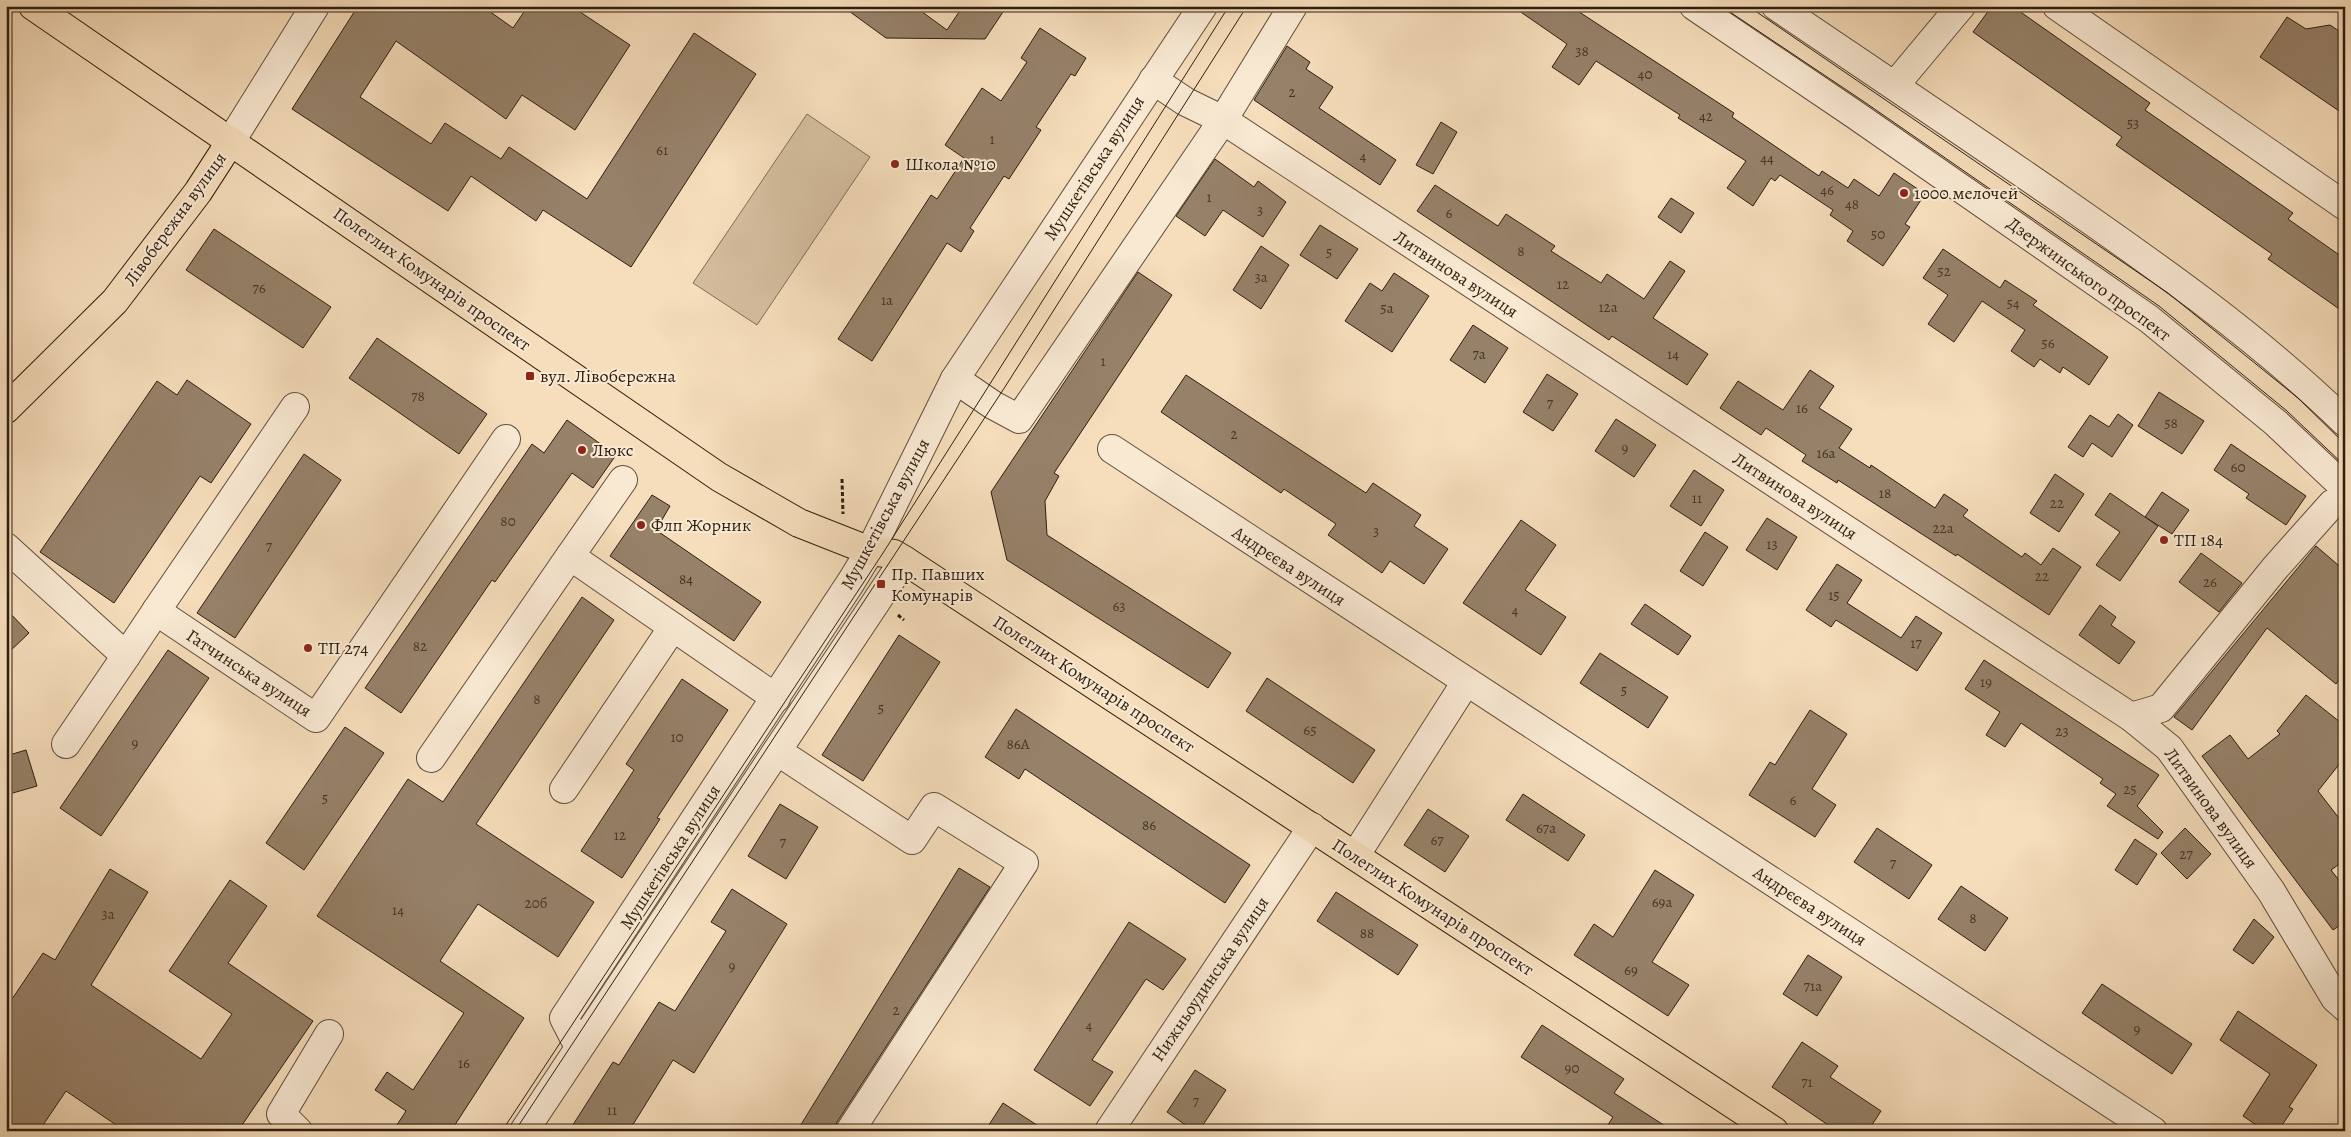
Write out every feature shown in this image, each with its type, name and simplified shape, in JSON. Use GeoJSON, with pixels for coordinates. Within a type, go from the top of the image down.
{"type":"FeatureCollection","features":[{"type":"Feature","properties":{"kind":"main road","name":"Полеглих Комунарів проспект"},"geometry":{"type":"LineString","coordinates":[[32,6],[719,477],[799,523],[870,551],[894,554],[904,560],[1774,1131]]}},
{"type":"Feature","properties":{"kind":"main road","name":"Лівобережна вулиця"},"geometry":{"type":"LineString","coordinates":[[6,409],[115,301],[198,192],[231,141]]}},
{"type":"Feature","properties":{"kind":"street","name":"Лівобережна вулиця"},"geometry":{"type":"LineString","coordinates":[[231,141],[316,6]]}},
{"type":"Feature","properties":{"kind":"street"},"geometry":{"type":"LineString","coordinates":[[955,378],[993,405],[1019,419],[1223,120],[1293,6]]}},
{"type":"Feature","properties":{"kind":"street","name":"Дзержинського проспект"},"geometry":{"type":"LineString","coordinates":[[1694,6],[1854,114],[2149,319],[2276,423],[2338,496]]}},
{"type":"Feature","properties":{"kind":"street"},"geometry":{"type":"LineString","coordinates":[[1776,6],[1895,85],[2177,280],[2308,386],[2345,422]]}},
{"type":"Feature","properties":{"kind":"street"},"geometry":{"type":"LineString","coordinates":[[1895,85],[1961,6]]}},
{"type":"Feature","properties":{"kind":"street"},"geometry":{"type":"LineString","coordinates":[[2056,6],[2345,206]]}},
{"type":"Feature","properties":{"kind":"street","name":"Мушкетівська вулиця"},"geometry":{"type":"LineString","coordinates":[[579,1047],[564,1018],[776,698],[870,551],[955,378],[1153,80],[1198,8]]}},
{"type":"Feature","properties":{"kind":"street","name":"Литвинова вулиця"},"geometry":{"type":"LineString","coordinates":[[1153,80],[1186,102],[1223,120],[2131,717],[2169,748],[2271,892],[2335,998],[2345,1007]]}},
{"type":"Feature","properties":{"kind":"street"},"geometry":{"type":"LineString","coordinates":[[66,744],[295,406]]}},
{"type":"Feature","properties":{"kind":"street","name":"Гатчинська вулиця"},"geometry":{"type":"LineString","coordinates":[[156,611],[316,718],[506,439]]}},
{"type":"Feature","properties":{"kind":"street","name":"Андрєєва вулиця"},"geometry":{"type":"LineString","coordinates":[[1112,449],[2153,1131]]}},
{"type":"Feature","properties":{"kind":"street"},"geometry":{"type":"LineString","coordinates":[[431,758],[623,480]]}},
{"type":"Feature","properties":{"kind":"street"},"geometry":{"type":"LineString","coordinates":[[2131,717],[2161,708],[2275,568],[2338,496]]}},
{"type":"Feature","properties":{"kind":"street"},"geometry":{"type":"LineString","coordinates":[[6,547],[126,656]]}},
{"type":"Feature","properties":{"kind":"street"},"geometry":{"type":"LineString","coordinates":[[570,556],[776,698]]}},
{"type":"Feature","properties":{"kind":"street","name":"Мушкетівська вулиця"},"geometry":{"type":"LineString","coordinates":[[524,1131],[904,560]]}},
{"type":"Feature","properties":{"kind":"street"},"geometry":{"type":"LineString","coordinates":[[564,789],[672,627]]}},
{"type":"Feature","properties":{"kind":"street"},"geometry":{"type":"LineString","coordinates":[[1355,856],[1466,682]]}},
{"type":"Feature","properties":{"kind":"street"},"geometry":{"type":"LineString","coordinates":[[777,751],[912,840],[934,807],[1024,863],[850,1131]]}},
{"type":"Feature","properties":{"kind":"street","name":"Нижньоудинська вулиця"},"geometry":{"type":"LineString","coordinates":[[1120,1127],[1312,827]]}},
{"type":"Feature","properties":{"kind":"street"},"geometry":{"type":"LineString","coordinates":[[298,1131],[281,1114],[329,1034]]}},
{"type":"Feature","properties":{"kind":"shaded area"},"geometry":{"type":"Polygon","coordinates":[[[807,114],[870,157],[757,325],[693,283],[807,114]]]}},
{"type":"Feature","properties":{"kind":"building"},"geometry":{"type":"Polygon","coordinates":[[[358,6],[482,6],[513,28],[528,6],[571,6],[630,45],[575,130],[522,95],[506,119],[396,41],[360,97],[431,144],[445,123],[501,159],[509,147],[587,199],[694,33],[756,74],[631,267],[543,210],[536,221],[471,176],[448,211],[292,109],[358,6]]]}},
{"type":"Feature","properties":{"kind":"building"},"geometry":{"type":"Polygon","coordinates":[[[842,6],[914,6],[947,30],[963,6],[1007,6],[985,39],[886,38],[842,6]]]}},
{"type":"Feature","properties":{"kind":"building"},"geometry":{"type":"Polygon","coordinates":[[[1512,6],[1570,6],[1734,113],[1732,117],[1819,176],[1822,171],[1848,188],[1854,179],[1879,196],[1894,173],[1925,194],[1905,224],[1910,227],[1883,266],[1847,241],[1853,231],[1830,215],[1833,210],[1780,175],[1775,181],[1771,178],[1753,206],[1727,188],[1746,161],[1678,118],[1680,115],[1596,61],[1579,85],[1552,67],[1567,44],[1512,6]]]}},
{"type":"Feature","properties":{"kind":"building"},"geometry":{"type":"Polygon","coordinates":[[[1992,6],[2012,6],[2150,103],[2145,110],[2293,213],[2288,219],[2345,259],[2345,313],[2268,259],[2272,254],[2116,145],[2122,137],[1973,32],[1992,6]]]}},
{"type":"Feature","properties":{"kind":"building"},"geometry":{"type":"Polygon","coordinates":[[[2287,17],[2306,29],[2330,25],[2345,35],[2345,115],[2260,57],[2287,17]]]}},
{"type":"Feature","properties":{"kind":"building"},"geometry":{"type":"Polygon","coordinates":[[[1040,28],[1086,58],[1075,76],[1071,74],[1036,127],[1041,130],[1009,179],[1004,176],[970,228],[974,231],[961,252],[947,243],[872,361],[838,339],[931,195],[937,199],[964,158],[945,145],[982,88],[1001,101],[1027,62],[1021,58],[1040,28]]]}},
{"type":"Feature","properties":{"kind":"building"},"geometry":{"type":"Polygon","coordinates":[[[1287,46],[1310,62],[1306,69],[1333,87],[1319,108],[1396,160],[1380,185],[1254,100],[1287,46]]]}},
{"type":"Feature","properties":{"kind":"building"},"geometry":{"type":"Polygon","coordinates":[[[1441,122],[1457,132],[1433,174],[1416,165],[1441,122]]]}},
{"type":"Feature","properties":{"kind":"building"},"geometry":{"type":"Polygon","coordinates":[[[1215,159],[1254,187],[1258,181],[1286,202],[1263,237],[1223,210],[1205,236],[1176,216],[1215,159]]]}},
{"type":"Feature","properties":{"kind":"building"},"geometry":{"type":"Polygon","coordinates":[[[1435,185],[1498,226],[1506,214],[1555,246],[1551,251],[1601,283],[1607,274],[1644,299],[1670,261],[1685,271],[1653,318],[1708,354],[1687,385],[1612,336],[1609,340],[1417,211],[1435,185]]]}},
{"type":"Feature","properties":{"kind":"building"},"geometry":{"type":"Polygon","coordinates":[[[1671,198],[1694,213],[1681,233],[1658,217],[1671,198]]]}},
{"type":"Feature","properties":{"kind":"building"},"geometry":{"type":"Polygon","coordinates":[[[1320,225],[1358,249],[1337,279],[1300,255],[1320,225]]]}},
{"type":"Feature","properties":{"kind":"building"},"geometry":{"type":"Polygon","coordinates":[[[214,229],[331,307],[303,348],[186,270],[214,229]]]}},
{"type":"Feature","properties":{"kind":"building"},"geometry":{"type":"Polygon","coordinates":[[[1261,246],[1289,265],[1261,309],[1233,290],[1261,246]]]}},
{"type":"Feature","properties":{"kind":"building"},"geometry":{"type":"Polygon","coordinates":[[[1943,249],[2000,288],[2005,280],[2037,301],[2033,305],[2108,357],[2089,385],[2063,367],[2060,373],[2040,359],[2034,367],[2011,351],[2025,330],[1982,301],[1954,342],[1928,324],[1948,295],[1923,278],[1943,249]]]}},
{"type":"Feature","properties":{"kind":"building"},"geometry":{"type":"Polygon","coordinates":[[[1138,272],[1172,295],[1054,473],[1059,476],[1045,501],[1047,535],[1231,653],[1208,688],[1007,560],[991,492],[1138,272]]]}},
{"type":"Feature","properties":{"kind":"building"},"geometry":{"type":"Polygon","coordinates":[[[1394,273],[1429,296],[1392,352],[1345,321],[1370,283],[1382,291],[1394,273]]]}},
{"type":"Feature","properties":{"kind":"building"},"geometry":{"type":"Polygon","coordinates":[[[1473,325],[1508,348],[1485,383],[1450,360],[1473,325]]]}},
{"type":"Feature","properties":{"kind":"building"},"geometry":{"type":"Polygon","coordinates":[[[377,338],[487,414],[459,454],[349,378],[377,338]]]}},
{"type":"Feature","properties":{"kind":"building"},"geometry":{"type":"Polygon","coordinates":[[[1810,370],[1834,386],[1819,408],[1852,429],[1839,448],[1870,468],[1871,465],[1935,508],[1944,494],[1968,510],[1963,516],[2022,557],[2025,553],[2041,565],[2053,548],[2081,567],[2049,615],[1957,554],[1956,556],[1838,480],[1837,483],[1802,461],[1806,455],[1766,428],[1761,435],[1720,408],[1738,381],[1783,410],[1810,370]]]}},
{"type":"Feature","properties":{"kind":"building"},"geometry":{"type":"Polygon","coordinates":[[[1547,374],[1578,394],[1553,431],[1523,412],[1547,374]]]}},
{"type":"Feature","properties":{"kind":"building"},"geometry":{"type":"Polygon","coordinates":[[[1186,375],[1366,493],[1373,483],[1421,515],[1414,526],[1448,549],[1424,584],[1390,561],[1382,573],[1328,535],[1336,524],[1284,489],[1281,493],[1161,412],[1186,375]]]}},
{"type":"Feature","properties":{"kind":"building"},"geometry":{"type":"Polygon","coordinates":[[[187,380],[251,424],[211,483],[200,476],[114,603],[40,552],[157,381],[177,395],[187,380]]]}},
{"type":"Feature","properties":{"kind":"building"},"geometry":{"type":"Polygon","coordinates":[[[2159,392],[2204,421],[2182,454],[2138,426],[2159,392]]]}},
{"type":"Feature","properties":{"kind":"building"},"geometry":{"type":"Polygon","coordinates":[[[2118,414],[2133,425],[2112,457],[2092,443],[2083,457],[2068,447],[2090,415],[2109,427],[2118,414]]]}},
{"type":"Feature","properties":{"kind":"building"},"geometry":{"type":"Polygon","coordinates":[[[1616,419],[1656,445],[1634,477],[1595,451],[1616,419]]]}},
{"type":"Feature","properties":{"kind":"building"},"geometry":{"type":"Polygon","coordinates":[[[567,420],[616,455],[593,488],[572,473],[495,582],[492,580],[401,713],[365,688],[532,444],[544,453],[567,420]]]}},
{"type":"Feature","properties":{"kind":"building"},"geometry":{"type":"Polygon","coordinates":[[[2231,444],[2306,496],[2286,525],[2246,498],[2249,494],[2214,470],[2231,444]]]}},
{"type":"Feature","properties":{"kind":"building"},"geometry":{"type":"Polygon","coordinates":[[[304,454],[341,480],[235,638],[197,613],[304,454]]]}},
{"type":"Feature","properties":{"kind":"building"},"geometry":{"type":"Polygon","coordinates":[[[1694,470],[1724,490],[1701,526],[1670,506],[1694,470]]]}},
{"type":"Feature","properties":{"kind":"building"},"geometry":{"type":"Polygon","coordinates":[[[2055,474],[2084,494],[2059,532],[2030,513],[2055,474]]]}},
{"type":"Feature","properties":{"kind":"building"},"geometry":{"type":"Polygon","coordinates":[[[2162,492],[2189,510],[2172,534],[2145,517],[2162,492]]]}},
{"type":"Feature","properties":{"kind":"building"},"geometry":{"type":"Polygon","coordinates":[[[2110,493],[2158,526],[2120,581],[2096,565],[2120,532],[2095,515],[2110,493]]]}},
{"type":"Feature","properties":{"kind":"building"},"geometry":{"type":"Polygon","coordinates":[[[652,495],[670,506],[656,530],[761,602],[734,641],[610,556],[652,495]]]}},
{"type":"Feature","properties":{"kind":"building"},"geometry":{"type":"Polygon","coordinates":[[[1767,518],[1797,537],[1777,570],[1746,550],[1767,518]]]}},
{"type":"Feature","properties":{"kind":"building"},"geometry":{"type":"Polygon","coordinates":[[[1521,520],[1556,545],[1525,590],[1566,617],[1541,655],[1463,603],[1521,520]]]}},
{"type":"Feature","properties":{"kind":"building"},"geometry":{"type":"Polygon","coordinates":[[[1705,532],[1728,547],[1703,586],[1680,571],[1705,532]]]}},
{"type":"Feature","properties":{"kind":"building"},"geometry":{"type":"Polygon","coordinates":[[[2316,546],[2345,571],[2345,673],[2336,684],[2267,628],[2192,730],[2174,717],[2316,546]]]}},
{"type":"Feature","properties":{"kind":"building"},"geometry":{"type":"Polygon","coordinates":[[[2201,553],[2242,583],[2219,612],[2179,582],[2201,553]]]}},
{"type":"Feature","properties":{"kind":"building"},"geometry":{"type":"Polygon","coordinates":[[[1837,564],[1862,580],[1847,603],[1901,638],[1916,616],[1942,633],[1917,671],[1836,620],[1831,627],[1806,610],[1837,564]]]}},
{"type":"Feature","properties":{"kind":"building"},"geometry":{"type":"Polygon","coordinates":[[[582,597],[614,620],[476,824],[594,902],[558,957],[478,904],[440,961],[524,1018],[451,1131],[393,1131],[406,1111],[375,1090],[387,1072],[413,1090],[464,1013],[317,916],[408,779],[443,802],[582,597]]]}},
{"type":"Feature","properties":{"kind":"building"},"geometry":{"type":"Polygon","coordinates":[[[1645,604],[1691,636],[1678,655],[1631,624],[1645,604]]]}},
{"type":"Feature","properties":{"kind":"building"},"geometry":{"type":"Polygon","coordinates":[[[2100,605],[2116,617],[2111,625],[2135,642],[2119,664],[2079,635],[2100,605]]]}},
{"type":"Feature","properties":{"kind":"building"},"geometry":{"type":"Polygon","coordinates":[[[6,609],[29,633],[6,655],[6,609]]]}},
{"type":"Feature","properties":{"kind":"building"},"geometry":{"type":"Polygon","coordinates":[[[899,635],[940,662],[863,781],[822,755],[899,635]]]}},
{"type":"Feature","properties":{"kind":"building"},"geometry":{"type":"Polygon","coordinates":[[[168,650],[209,678],[101,836],[60,808],[168,650]]]}},
{"type":"Feature","properties":{"kind":"building"},"geometry":{"type":"Polygon","coordinates":[[[1600,653],[1668,697],[1648,728],[1580,683],[1600,653]]]}},
{"type":"Feature","properties":{"kind":"building"},"geometry":{"type":"Polygon","coordinates":[[[1984,660],[2159,775],[2137,806],[2163,832],[2158,839],[2107,806],[2116,794],[2100,783],[2103,779],[2021,723],[2005,747],[1986,735],[2000,712],[1965,689],[1984,660]]]}},
{"type":"Feature","properties":{"kind":"building"},"geometry":{"type":"Polygon","coordinates":[[[1267,678],[1375,750],[1353,783],[1246,711],[1267,678]]]}},
{"type":"Feature","properties":{"kind":"building"},"geometry":{"type":"Polygon","coordinates":[[[682,679],[728,710],[657,818],[660,819],[622,878],[581,851],[634,770],[626,764],[682,679]]]}},
{"type":"Feature","properties":{"kind":"building"},"geometry":{"type":"Polygon","coordinates":[[[2306,695],[2345,726],[2345,757],[2318,791],[2345,826],[2345,860],[2331,870],[2345,888],[2345,922],[2333,930],[2202,756],[2230,735],[2248,759],[2280,734],[2277,731],[2306,695]]]}},
{"type":"Feature","properties":{"kind":"building"},"geometry":{"type":"Polygon","coordinates":[[[1016,709],[1250,865],[1225,903],[1025,769],[1019,779],[985,757],[1016,709]]]}},
{"type":"Feature","properties":{"kind":"building"},"geometry":{"type":"Polygon","coordinates":[[[1810,710],[1847,734],[1812,789],[1836,805],[1815,837],[1749,795],[1770,762],[1775,765],[1810,710]]]}},
{"type":"Feature","properties":{"kind":"building"},"geometry":{"type":"Polygon","coordinates":[[[345,727],[384,753],[304,870],[266,843],[345,727]]]}},
{"type":"Feature","properties":{"kind":"building"},"geometry":{"type":"Polygon","coordinates":[[[26,750],[37,786],[6,795],[6,756],[26,750]]]}},
{"type":"Feature","properties":{"kind":"building"},"geometry":{"type":"Polygon","coordinates":[[[1523,794],[1585,835],[1568,861],[1506,820],[1523,794]]]}},
{"type":"Feature","properties":{"kind":"building"},"geometry":{"type":"Polygon","coordinates":[[[780,804],[818,827],[786,879],[748,856],[780,804]]]}},
{"type":"Feature","properties":{"kind":"building"},"geometry":{"type":"Polygon","coordinates":[[[1428,809],[1469,836],[1445,872],[1404,845],[1428,809]]]}},
{"type":"Feature","properties":{"kind":"building"},"geometry":{"type":"Polygon","coordinates":[[[1877,828],[1932,865],[1909,899],[1854,862],[1877,828]]]}},
{"type":"Feature","properties":{"kind":"building"},"geometry":{"type":"Polygon","coordinates":[[[2185,828],[2211,854],[2187,879],[2161,853],[2185,828]]]}},
{"type":"Feature","properties":{"kind":"building"},"geometry":{"type":"Polygon","coordinates":[[[2135,839],[2157,854],[2137,885],[2115,870],[2135,839]]]}},
{"type":"Feature","properties":{"kind":"building"},"geometry":{"type":"Polygon","coordinates":[[[959,868],[990,887],[837,1122],[834,1131],[797,1131],[959,868]]]}},
{"type":"Feature","properties":{"kind":"building"},"geometry":{"type":"Polygon","coordinates":[[[110,869],[148,892],[91,985],[201,1059],[232,1014],[169,971],[230,880],[267,906],[228,963],[313,1021],[238,1131],[125,1131],[66,1091],[39,1131],[6,1131],[6,1008],[43,953],[55,960],[110,869]]]}},
{"type":"Feature","properties":{"kind":"building"},"geometry":{"type":"Polygon","coordinates":[[[1655,870],[1694,895],[1652,962],[1689,985],[1668,1016],[1574,955],[1594,924],[1613,937],[1655,870]]]}},
{"type":"Feature","properties":{"kind":"building"},"geometry":{"type":"Polygon","coordinates":[[[1961,886],[2008,918],[1985,951],[1938,919],[1961,886]]]}},
{"type":"Feature","properties":{"kind":"building"},"geometry":{"type":"Polygon","coordinates":[[[732,889],[787,924],[694,1073],[673,1060],[629,1131],[569,1131],[613,1062],[619,1065],[659,1002],[675,1011],[726,931],[711,922],[732,889]]]}},
{"type":"Feature","properties":{"kind":"building"},"geometry":{"type":"Polygon","coordinates":[[[1336,892],[1418,945],[1398,975],[1317,921],[1336,892]]]}},
{"type":"Feature","properties":{"kind":"building"},"geometry":{"type":"Polygon","coordinates":[[[2254,919],[2274,937],[2253,964],[2233,950],[2254,919]]]}},
{"type":"Feature","properties":{"kind":"building"},"geometry":{"type":"Polygon","coordinates":[[[1129,922],[1186,959],[1163,990],[1146,979],[1092,1060],[1113,1072],[1090,1106],[1034,1070],[1129,922]]]}},
{"type":"Feature","properties":{"kind":"building"},"geometry":{"type":"Polygon","coordinates":[[[1808,955],[1842,977],[1817,1016],[1783,994],[1808,955]]]}},
{"type":"Feature","properties":{"kind":"building"},"geometry":{"type":"Polygon","coordinates":[[[2102,984],[2192,1044],[2172,1074],[2082,1013],[2102,984]]]}},
{"type":"Feature","properties":{"kind":"building"},"geometry":{"type":"Polygon","coordinates":[[[2238,1011],[2317,1065],[2289,1107],[2293,1109],[2278,1131],[2265,1131],[2243,1116],[2270,1074],[2220,1040],[2238,1011]]]}},
{"type":"Feature","properties":{"kind":"building"},"geometry":{"type":"Polygon","coordinates":[[[1542,1025],[1624,1079],[1614,1093],[1673,1131],[1604,1131],[1613,1117],[1521,1057],[1542,1025]]]}},
{"type":"Feature","properties":{"kind":"building"},"geometry":{"type":"Polygon","coordinates":[[[1802,1042],[1838,1066],[1830,1077],[1881,1111],[1868,1131],[1837,1131],[1772,1087],[1802,1042]]]}},
{"type":"Feature","properties":{"kind":"building"},"geometry":{"type":"Polygon","coordinates":[[[1195,1070],[1226,1090],[1199,1131],[1194,1131],[1167,1112],[1195,1070]]]}},
{"type":"Feature","properties":{"kind":"building"},"geometry":{"type":"Polygon","coordinates":[[[1003,1103],[1046,1131],[985,1131],[1003,1103]]]}},
{"type":"Feature","properties":{"kind":"tram line"},"geometry":{"type":"LineString","coordinates":[[502,1131],[883,553],[1229,6]]}},
{"type":"Feature","properties":{"kind":"tram line"},"geometry":{"type":"LineString","coordinates":[[515,1131],[1003,390],[1247,6]]}},
{"type":"Feature","properties":{"kind":"tram line"},"geometry":{"type":"LineString","coordinates":[[1721,6],[1863,101],[2159,306],[2287,411],[2345,466]]}},
{"type":"Feature","properties":{"kind":"tram line"},"geometry":{"type":"LineString","coordinates":[[1748,6],[2168,293],[2298,398],[2345,444]]}},
{"type":"Feature","properties":{"kind":"place","name":"Школа №10"},"geometry":{"type":"Point","coordinates":[895,164]}},
{"type":"Feature","properties":{"kind":"place","name":"1000 мелочей"},"geometry":{"type":"Point","coordinates":[1904,193]}},
{"type":"Feature","properties":{"kind":"place","name":"вул. Лівобережна"},"geometry":{"type":"Point","coordinates":[530,376]}},
{"type":"Feature","properties":{"kind":"place","name":"Люкс"},"geometry":{"type":"Point","coordinates":[582,450]}},
{"type":"Feature","properties":{"kind":"place","name":"Флп Жорник"},"geometry":{"type":"Point","coordinates":[641,525]}},
{"type":"Feature","properties":{"kind":"place","name":"ТП 184"},"geometry":{"type":"Point","coordinates":[2164,540]}},
{"type":"Feature","properties":{"kind":"place","name":"Пр. Павших Комунарiв"},"geometry":{"type":"Point","coordinates":[881,584]}},
{"type":"Feature","properties":{"kind":"place","name":"ТП 274"},"geometry":{"type":"Point","coordinates":[308,648]}}]}
